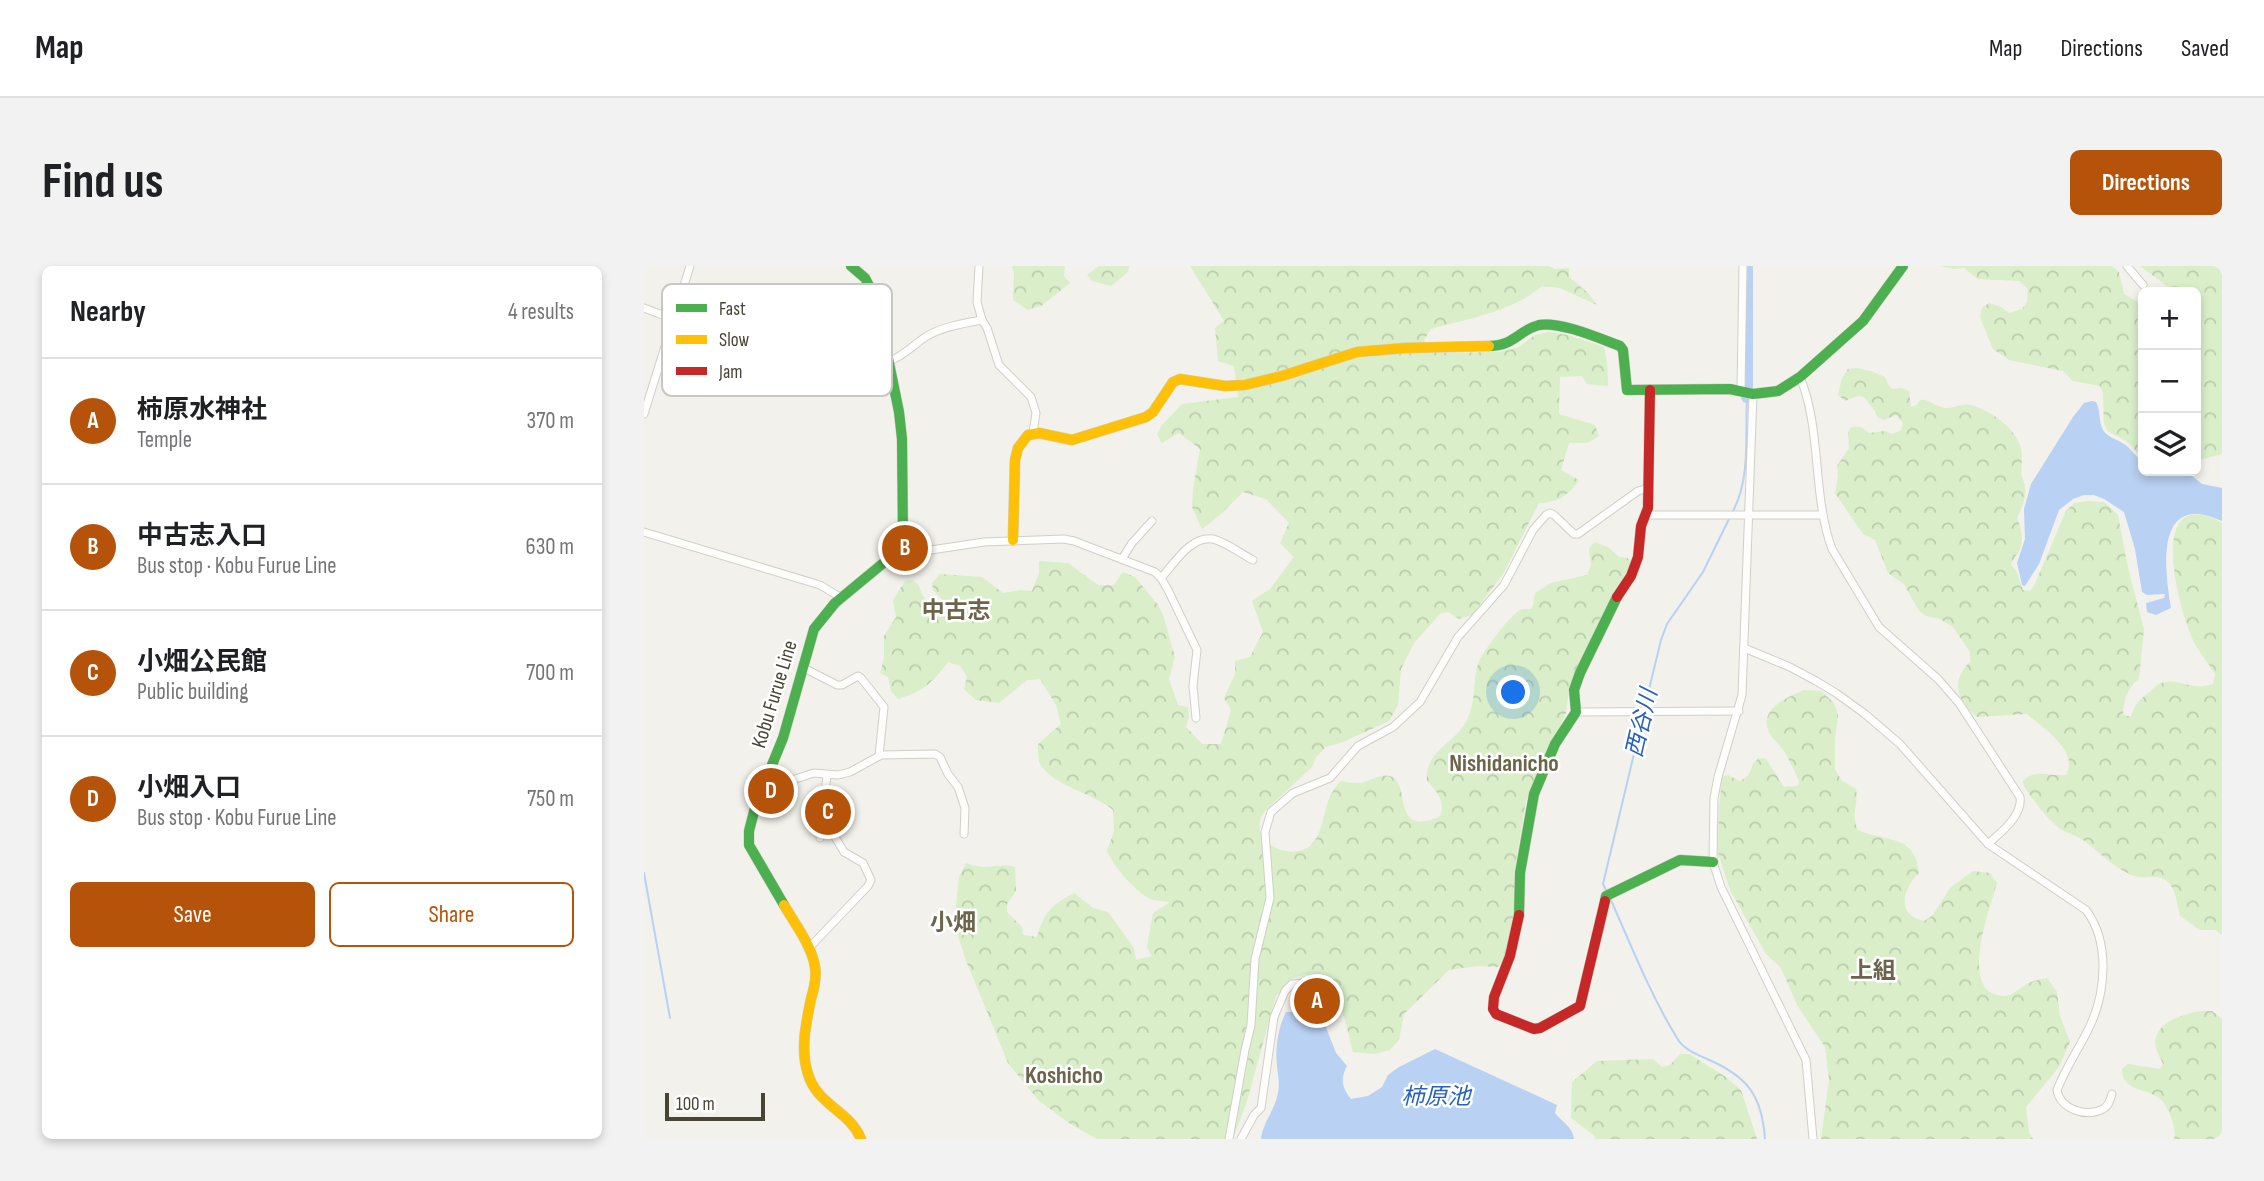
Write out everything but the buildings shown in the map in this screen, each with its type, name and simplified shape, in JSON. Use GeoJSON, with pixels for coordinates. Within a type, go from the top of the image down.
{"type":"FeatureCollection","features":[{"type":"Feature","properties":{"kind":"street"},"geometry":{"type":"LineString","coordinates":[[685,284],[691,266]]}},
{"type":"Feature","properties":{"kind":"street"},"geometry":{"type":"LineString","coordinates":[[851,266],[868,284]]}},
{"type":"Feature","properties":{"kind":"street"},"geometry":{"type":"LineString","coordinates":[[979,266],[977,302],[999,365],[1031,397],[1036,413],[1033,432],[1023,439],[1015,460],[1013,540]]}},
{"type":"Feature","properties":{"kind":"street"},"geometry":{"type":"LineString","coordinates":[[1741,390],[1744,266]]}},
{"type":"Feature","properties":{"kind":"street"},"geometry":{"type":"LineString","coordinates":[[1033,432],[1072,440],[1138,420],[1153,412],[1172,382],[1180,379],[1225,386],[1244,385],[1357,352],[1501,346],[1541,325],[1564,327],[1620,346],[1623,350],[1628,390],[1741,390],[1753,394],[1778,391],[1800,377],[1863,321],[1903,266]]}},
{"type":"Feature","properties":{"kind":"street"},"geometry":{"type":"LineString","coordinates":[[2127,266],[2143,285]]}},
{"type":"Feature","properties":{"kind":"street"},"geometry":{"type":"LineString","coordinates":[[644,309],[662,315]]}},
{"type":"Feature","properties":{"kind":"street"},"geometry":{"type":"LineString","coordinates":[[892,360],[937,331],[982,320]]}},
{"type":"Feature","properties":{"kind":"street"},"geometry":{"type":"LineString","coordinates":[[644,414],[662,355]]}},
{"type":"Feature","properties":{"kind":"street"},"geometry":{"type":"LineString","coordinates":[[892,377],[902,439],[904,528],[897,550],[911,553],[984,542],[1064,539],[1155,572],[1161,578],[1197,650],[1193,686],[1196,719]]}},
{"type":"Feature","properties":{"kind":"street"},"geometry":{"type":"LineString","coordinates":[[1800,377],[1812,427],[1826,535],[1832,549],[1879,627],[1938,679],[1959,703],[2020,797],[2021,805],[2016,815],[1988,844]]}},
{"type":"Feature","properties":{"kind":"street"},"geometry":{"type":"LineString","coordinates":[[1650,390],[1646,515],[1641,526],[1637,557],[1631,576],[1619,592],[1580,673],[1574,690],[1576,712],[1555,744],[1534,794],[1520,873],[1520,907],[1516,934],[1494,997],[1493,1009],[1496,1014],[1534,1029],[1580,1006],[1608,895],[1679,860],[1713,862]]}},
{"type":"Feature","properties":{"kind":"street"},"geometry":{"type":"LineString","coordinates":[[1753,394],[1742,695],[1717,777],[1713,862],[1721,887],[1806,1060],[1813,1139]]}},
{"type":"Feature","properties":{"kind":"street"},"geometry":{"type":"LineString","coordinates":[[1229,1139],[1251,1026],[1255,959],[1270,898],[1265,832],[1271,812],[1293,793],[1330,778],[1358,746],[1392,727],[1420,702],[1436,678],[1450,648],[1510,576],[1533,530],[1546,515],[1554,515],[1574,534],[1578,534],[1638,491],[1648,488]]}},
{"type":"Feature","properties":{"kind":"street"},"geometry":{"type":"LineString","coordinates":[[1646,515],[1823,515]]}},
{"type":"Feature","properties":{"kind":"street"},"geometry":{"type":"LineString","coordinates":[[1122,559],[1152,521]]}},
{"type":"Feature","properties":{"kind":"street"},"geometry":{"type":"LineString","coordinates":[[644,531],[820,585],[840,597]]}},
{"type":"Feature","properties":{"kind":"street"},"geometry":{"type":"LineString","coordinates":[[1161,578],[1192,544],[1201,540],[1214,539],[1253,560]]}},
{"type":"Feature","properties":{"kind":"street","name":"Kobu Furue Line"},"geometry":{"type":"LineString","coordinates":[[861,1139],[856,1127],[824,1102],[807,1078],[804,1051],[816,970],[809,948],[749,845],[749,823],[783,738],[814,629],[820,618],[840,597],[897,550]]}},
{"type":"Feature","properties":{"kind":"street"},"geometry":{"type":"LineString","coordinates":[[1744,648],[1816,681],[1865,714],[1900,744],[1988,844],[2086,910],[2102,941],[2100,989],[2095,1013],[2057,1090],[2059,1099],[2067,1107],[2090,1112],[2103,1109],[2112,1094]]}},
{"type":"Feature","properties":{"kind":"street"},"geometry":{"type":"LineString","coordinates":[[802,667],[837,685],[842,685],[856,676],[861,678],[884,707],[879,756]]}},
{"type":"Feature","properties":{"kind":"street"},"geometry":{"type":"LineString","coordinates":[[1576,712],[1739,711]]}},
{"type":"Feature","properties":{"kind":"street"},"geometry":{"type":"LineString","coordinates":[[767,779],[786,782],[808,774],[850,772],[879,756],[939,755],[958,787],[965,808],[964,834]]}},
{"type":"Feature","properties":{"kind":"street"},"geometry":{"type":"LineString","coordinates":[[820,838],[827,775]]}},
{"type":"Feature","properties":{"kind":"street"},"geometry":{"type":"LineString","coordinates":[[809,948],[871,880],[863,863],[844,852],[822,820]]}},
{"type":"Feature","properties":{"kind":"street"},"geometry":{"type":"LineString","coordinates":[[1241,1139],[1261,1108],[1274,1017],[1285,991],[1292,984],[1306,983]]}},
{"type":"Feature","properties":{"kind":"green space"},"geometry":{"type":"Polygon","coordinates":[[[1012,266],[1065,266],[1064,276],[1070,283],[1041,306],[1028,310],[1013,300],[1012,266]]]}},
{"type":"Feature","properties":{"kind":"green space"},"geometry":{"type":"Polygon","coordinates":[[[1099,266],[1130,266],[1127,273],[1111,286],[1092,281],[1087,275],[1099,266]]]}},
{"type":"Feature","properties":{"kind":"green space"},"geometry":{"type":"Polygon","coordinates":[[[1190,266],[1569,268],[1569,277],[1588,293],[1597,305],[1560,288],[1542,286],[1504,308],[1431,329],[1424,340],[1430,353],[1500,352],[1519,347],[1535,335],[1549,332],[1568,335],[1604,347],[1607,362],[1608,386],[1587,384],[1582,376],[1560,377],[1559,414],[1595,425],[1599,436],[1587,443],[1569,443],[1561,470],[1579,480],[1567,494],[1557,500],[1539,503],[1503,574],[1472,615],[1459,619],[1448,612],[1441,613],[1414,643],[1401,669],[1398,705],[1389,721],[1326,747],[1316,757],[1312,767],[1266,810],[1260,821],[1260,830],[1271,845],[1291,852],[1310,846],[1319,832],[1330,797],[1341,781],[1358,783],[1390,776],[1397,781],[1404,807],[1413,820],[1423,821],[1439,817],[1441,802],[1427,781],[1427,771],[1435,755],[1467,720],[1479,661],[1498,634],[1516,613],[1531,609],[1535,593],[1551,583],[1587,575],[1591,565],[1589,548],[1595,542],[1608,547],[1619,557],[1628,558],[1631,564],[1579,664],[1569,690],[1566,713],[1526,800],[1514,875],[1514,918],[1505,959],[1498,967],[1477,966],[1449,970],[1404,1014],[1399,1040],[1390,1050],[1375,1054],[1353,1052],[1344,1016],[1328,991],[1306,974],[1294,978],[1276,996],[1247,1101],[1233,1139],[1097,1139],[1039,1101],[1008,1063],[965,958],[954,923],[959,877],[966,863],[981,867],[1015,867],[1016,891],[1007,904],[1007,912],[1022,927],[1023,935],[1037,937],[1050,910],[1074,893],[1093,908],[1108,912],[1134,948],[1136,960],[1152,956],[1147,947],[1153,913],[1170,902],[1153,900],[1140,892],[1120,872],[1110,857],[1107,851],[1114,831],[1113,810],[1061,783],[1044,769],[1039,761],[1038,744],[1061,724],[1056,705],[1040,679],[1027,680],[999,703],[976,700],[964,689],[967,676],[960,666],[948,662],[927,685],[898,699],[891,691],[888,677],[880,673],[884,658],[884,636],[896,617],[893,600],[905,581],[912,580],[919,585],[922,595],[928,601],[947,605],[933,590],[932,583],[940,574],[982,577],[1003,593],[1032,591],[1039,573],[1039,561],[1068,563],[1098,585],[1114,585],[1123,572],[1135,577],[1163,615],[1175,657],[1169,679],[1178,705],[1188,707],[1186,727],[1202,744],[1221,744],[1231,710],[1224,698],[1235,674],[1235,661],[1250,657],[1263,632],[1252,601],[1270,589],[1294,557],[1280,543],[1289,523],[1266,499],[1243,492],[1202,529],[1192,507],[1200,449],[1179,433],[1162,443],[1157,435],[1162,425],[1182,404],[1238,397],[1234,366],[1218,361],[1215,328],[1224,321],[1190,266]]]}},
{"type":"Feature","properties":{"kind":"green space"},"geometry":{"type":"Polygon","coordinates":[[[1940,266],[2112,266],[2119,272],[2124,294],[2138,302],[2138,453],[2126,441],[2108,431],[2104,424],[2103,393],[2100,386],[2073,381],[2063,371],[2009,360],[1993,349],[1980,317],[1982,308],[1989,303],[2009,313],[2022,309],[2027,302],[2028,289],[2019,281],[1978,279],[1964,268],[1940,266]]]}},
{"type":"Feature","properties":{"kind":"green space"},"geometry":{"type":"Polygon","coordinates":[[[2140,266],[2222,266],[2222,454],[2201,460],[2201,287],[2167,286],[2140,266]]]}},
{"type":"Feature","properties":{"kind":"green space"},"geometry":{"type":"Polygon","coordinates":[[[1857,368],[1885,377],[1892,389],[1909,391],[1911,407],[1917,405],[1920,400],[1945,408],[1971,405],[1993,415],[2012,431],[2021,449],[2025,491],[2017,518],[2022,534],[2021,545],[2011,565],[2016,570],[2023,590],[2030,591],[2034,586],[2066,511],[2074,503],[2104,502],[2118,515],[2144,629],[2139,679],[2129,690],[2124,704],[2123,714],[2127,716],[2131,716],[2139,701],[2160,684],[2213,684],[2215,674],[2196,646],[2182,608],[2173,557],[2175,535],[2182,520],[2198,515],[2222,523],[2222,935],[2215,930],[2200,930],[2180,916],[2174,892],[2167,881],[2125,872],[2084,841],[2059,828],[2044,813],[2023,781],[2038,774],[2066,775],[2068,757],[2050,733],[2027,714],[1977,717],[1961,698],[1958,684],[1970,662],[1970,652],[1953,627],[1919,611],[1904,584],[1888,573],[1875,540],[1863,534],[1835,493],[1837,466],[1849,448],[1850,428],[1862,428],[1869,433],[1885,431],[1892,434],[1901,430],[1903,423],[1896,415],[1884,420],[1877,417],[1864,397],[1858,396],[1845,401],[1838,395],[1842,378],[1848,369],[1857,368]]]}},
{"type":"Feature","properties":{"kind":"green space"},"geometry":{"type":"Polygon","coordinates":[[[1804,690],[1821,691],[1834,703],[1838,715],[1835,769],[1841,780],[1856,789],[1855,818],[1858,830],[1906,845],[1917,860],[1919,873],[1906,893],[1905,907],[1909,913],[1924,921],[1933,915],[1950,888],[1973,871],[1990,873],[1997,883],[1980,948],[1982,981],[1989,992],[2003,996],[2011,995],[2031,982],[2047,978],[2057,992],[2060,1016],[2070,1042],[2059,1067],[2026,1107],[2029,1133],[2033,1139],[1821,1139],[1829,1080],[1825,1047],[1797,1005],[1781,968],[1766,954],[1730,890],[1718,853],[1722,777],[1728,775],[1742,780],[1759,758],[1766,759],[1784,787],[1798,786],[1799,781],[1791,764],[1770,735],[1767,722],[1768,715],[1777,704],[1804,690]]]}},
{"type":"Feature","properties":{"kind":"green space"},"geometry":{"type":"Polygon","coordinates":[[[2200,1011],[2212,1011],[2222,1019],[2222,1139],[2174,1139],[2173,1123],[2162,1101],[2130,1085],[2123,1076],[2122,1069],[2128,1064],[2160,1069],[2163,1064],[2156,1048],[2158,1032],[2169,1022],[2200,1011]]]}},
{"type":"Feature","properties":{"kind":"green space"},"geometry":{"type":"Polygon","coordinates":[[[1680,1054],[1689,1054],[1726,1077],[1741,1090],[1757,1139],[1594,1139],[1596,1137],[1571,1118],[1572,1082],[1597,1061],[1653,1059],[1662,1067],[1670,1065],[1680,1054]]]}},
{"type":"Feature","properties":{"kind":"water"},"geometry":{"type":"Polygon","coordinates":[[[2096,402],[2103,430],[2138,457],[2138,476],[2192,476],[2202,484],[2222,488],[2222,521],[2200,514],[2185,516],[2175,524],[2166,555],[2171,608],[2156,615],[2147,612],[2146,603],[2164,598],[2165,594],[2147,595],[2142,592],[2135,549],[2124,512],[2094,495],[2073,499],[2059,510],[2039,564],[2025,586],[2022,585],[2017,563],[2025,539],[2024,509],[2031,484],[2084,403],[2096,402]]]}},
{"type":"Feature","properties":{"kind":"water","name":"柿原池"},"geometry":{"type":"Polygon","coordinates":[[[1286,1012],[1320,1012],[1336,1053],[1347,1066],[1343,1083],[1351,1099],[1368,1096],[1382,1087],[1388,1075],[1399,1067],[1435,1049],[1557,1105],[1555,1113],[1569,1128],[1574,1139],[1261,1139],[1278,1093],[1277,1045],[1286,1012]]]}},
{"type":"Feature","properties":{"kind":"waterway","name":"西谷川"},"geometry":{"type":"LineString","coordinates":[[1747,266],[1747,397]]}},
{"type":"Feature","properties":{"kind":"waterway","name":"西谷川"},"geometry":{"type":"LineString","coordinates":[[1733,511],[1739,498],[1745,470],[1747,397]]}},
{"type":"Feature","properties":{"kind":"waterway","name":"西谷川"},"geometry":{"type":"LineString","coordinates":[[1644,710],[1667,624],[1703,572],[1729,519]]}},
{"type":"Feature","properties":{"kind":"waterway","name":"西谷川"},"geometry":{"type":"LineString","coordinates":[[1606,890],[1603,884],[1643,716]]}},
{"type":"Feature","properties":{"kind":"waterway"},"geometry":{"type":"LineString","coordinates":[[644,873],[670,1018]]}},
{"type":"Feature","properties":{"kind":"waterway","name":"西谷川"},"geometry":{"type":"LineString","coordinates":[[1610,898],[1649,987],[1677,1038],[1690,1051],[1733,1072],[1750,1089],[1760,1110],[1765,1139]]}},
{"type":"Feature","properties":{"kind":"traffic: fast"},"geometry":{"type":"LineString","coordinates":[[851,266],[868,284]]}},
{"type":"Feature","properties":{"kind":"traffic: fast"},"geometry":{"type":"LineString","coordinates":[[1489,346],[1511,341],[1526,330],[1548,324],[1580,331],[1620,346],[1623,350],[1627,390],[1730,389],[1753,394],[1778,391],[1800,377],[1863,321],[1903,266]]}},
{"type":"Feature","properties":{"kind":"traffic: fast"},"geometry":{"type":"LineString","coordinates":[[784,905],[749,845],[749,831],[756,804],[783,738],[814,629],[835,603],[887,560],[903,537],[902,439],[892,378]]}},
{"type":"Feature","properties":{"kind":"traffic: fast"},"geometry":{"type":"LineString","coordinates":[[1519,915],[1520,873],[1534,794],[1555,744],[1576,712],[1574,690],[1580,673],[1617,597]]}},
{"type":"Feature","properties":{"kind":"traffic: fast"},"geometry":{"type":"LineString","coordinates":[[1605,901],[1606,896],[1680,860],[1713,862]]}},
{"type":"Feature","properties":{"kind":"traffic: slow"},"geometry":{"type":"LineString","coordinates":[[1013,540],[1015,460],[1018,448],[1028,435],[1039,433],[1072,440],[1146,417],[1153,412],[1173,382],[1180,379],[1225,386],[1245,385],[1357,352],[1489,346]]}},
{"type":"Feature","properties":{"kind":"traffic: slow"},"geometry":{"type":"LineString","coordinates":[[784,905],[807,943],[815,967],[815,983],[805,1036],[804,1056],[808,1074],[812,1085],[849,1121],[861,1139]]}},
{"type":"Feature","properties":{"kind":"traffic: jam"},"geometry":{"type":"LineString","coordinates":[[1617,597],[1631,576],[1638,557],[1641,526],[1648,508],[1650,390]]}},
{"type":"Feature","properties":{"kind":"traffic: jam"},"geometry":{"type":"LineString","coordinates":[[1519,915],[1510,956],[1494,997],[1493,1009],[1496,1014],[1534,1029],[1580,1006],[1605,901]]}},
{"type":"Feature","properties":{"kind":"place","name":"中古志入口"},"geometry":{"type":"Point","coordinates":[905,548]}},
{"type":"Feature","properties":{"kind":"place","name":"小畑入口"},"geometry":{"type":"Point","coordinates":[771,791]}},
{"type":"Feature","properties":{"kind":"place","name":"小畑公民館"},"geometry":{"type":"Point","coordinates":[828,812]}},
{"type":"Feature","properties":{"kind":"place","name":"柿原水神社"},"geometry":{"type":"Point","coordinates":[1317,1001]}},
{"type":"Feature","properties":{"kind":"district","name":"中古志"},"geometry":{"type":"Point","coordinates":[956,610]}},
{"type":"Feature","properties":{"kind":"district","name":"Nishidanicho"},"geometry":{"type":"Point","coordinates":[1504,763]}},
{"type":"Feature","properties":{"kind":"district","name":"小畑"},"geometry":{"type":"Point","coordinates":[953,922]}},
{"type":"Feature","properties":{"kind":"district","name":"上組"},"geometry":{"type":"Point","coordinates":[1873,970]}},
{"type":"Feature","properties":{"kind":"district","name":"Koshicho"},"geometry":{"type":"Point","coordinates":[1064,1075]}}]}
